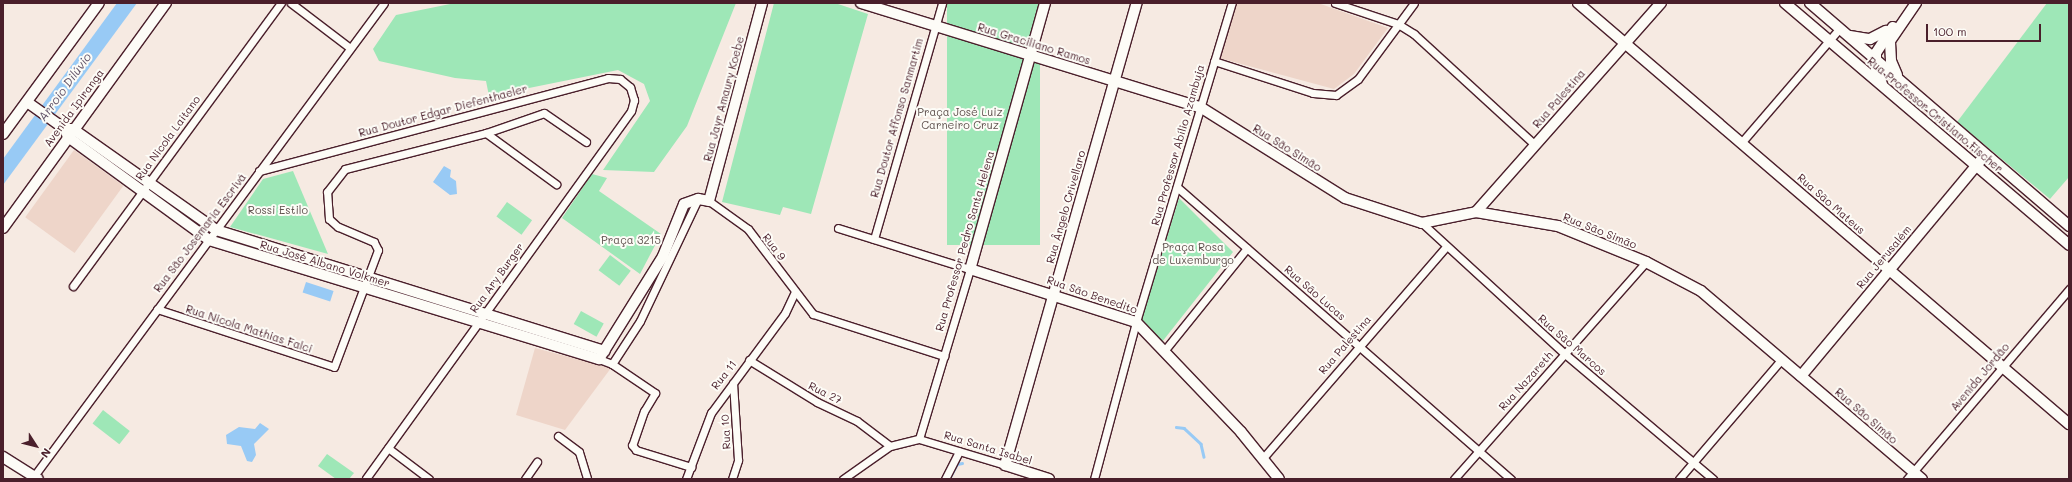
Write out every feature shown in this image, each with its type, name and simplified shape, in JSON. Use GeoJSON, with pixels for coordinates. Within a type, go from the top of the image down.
{"type":"FeatureCollection","features":[{"type":"Feature","properties":{"kind":"street"},"geometry":{"type":"LineString","coordinates":[[3,134],[30,104],[99,3]]}},
{"type":"Feature","properties":{"kind":"street","name":"Avenida Ipiranga"},"geometry":{"type":"LineString","coordinates":[[3,228],[66,130],[166,3]]}},
{"type":"Feature","properties":{"kind":"street","name":"Rua Nicola Laitano"},"geometry":{"type":"LineString","coordinates":[[73,286],[281,3]]}},
{"type":"Feature","properties":{"kind":"street"},"geometry":{"type":"LineString","coordinates":[[291,3],[350,48]]}},
{"type":"Feature","properties":{"kind":"street","name":"Rua São Josemaría Escrivá"},"geometry":{"type":"LineString","coordinates":[[36,478],[157,309],[384,3]]}},
{"type":"Feature","properties":{"kind":"street","name":"Rua Jayr Amaury Koebe"},"geometry":{"type":"LineString","coordinates":[[710,202],[762,3]]}},
{"type":"Feature","properties":{"kind":"street","name":"Rua Graciliano Ramos"},"geometry":{"type":"LineString","coordinates":[[861,3],[1200,107]]}},
{"type":"Feature","properties":{"kind":"street","name":"Rua Doutor Affonso Sanmartim"},"geometry":{"type":"LineString","coordinates":[[874,239],[942,3]]}},
{"type":"Feature","properties":{"kind":"street","name":"Rua Professor Pedro Santa Helena"},"geometry":{"type":"LineString","coordinates":[[919,439],[970,269],[1045,3]]}},
{"type":"Feature","properties":{"kind":"street","name":"Rua Ângelo Crivellaro"},"geometry":{"type":"LineString","coordinates":[[1005,465],[1114,81],[1138,3]]}},
{"type":"Feature","properties":{"kind":"street","name":"Rua Professor Abílio Azambuja"},"geometry":{"type":"LineString","coordinates":[[1094,479],[1136,322],[1232,3]]}},
{"type":"Feature","properties":{"kind":"street"},"geometry":{"type":"LineString","coordinates":[[1335,3],[1398,24],[1414,34],[1535,145]]}},
{"type":"Feature","properties":{"kind":"street"},"geometry":{"type":"LineString","coordinates":[[1214,61],[1314,93],[1336,95],[1358,79],[1414,3]]}},
{"type":"Feature","properties":{"kind":"street","name":"Rua São Mateus"},"geometry":{"type":"LineString","coordinates":[[1578,3],[2069,424]]}},
{"type":"Feature","properties":{"kind":"street","name":"Rua Palestina"},"geometry":{"type":"LineString","coordinates":[[1476,212],[1661,3]]}},
{"type":"Feature","properties":{"kind":"street","name":"Rua Professor Cristiano Fischer"},"geometry":{"type":"LineString","coordinates":[[1785,3],[1885,89],[1977,165],[2069,245]]}},
{"type":"Feature","properties":{"kind":"street","name":"Rua Professor Cristiano Fischer"},"geometry":{"type":"LineString","coordinates":[[1810,3],[2069,226]]}},
{"type":"Feature","properties":{"kind":"street"},"geometry":{"type":"LineString","coordinates":[[1885,89],[1878,78],[1876,59],[1881,41],[1916,3]]}},
{"type":"Feature","properties":{"kind":"street"},"geometry":{"type":"LineString","coordinates":[[1848,36],[1860,40],[1876,37],[1902,19]]}},
{"type":"Feature","properties":{"kind":"street"},"geometry":{"type":"LineString","coordinates":[[1901,81],[1894,71],[1889,49],[1902,19]]}},
{"type":"Feature","properties":{"kind":"street"},"geometry":{"type":"LineString","coordinates":[[1741,143],[1839,29]]}},
{"type":"Feature","properties":{"kind":"street","name":"Rua Doutor Edgar Diefenthaeler"},"geometry":{"type":"LineString","coordinates":[[259,171],[594,81],[620,79],[630,87]]}},
{"type":"Feature","properties":{"kind":"street","name":"Rua Ary Burger"},"geometry":{"type":"LineString","coordinates":[[366,479],[631,111],[634,100],[630,87]]}},
{"type":"Feature","properties":{"kind":"street","name":"Rua José Albano Volkmer"},"geometry":{"type":"LineString","coordinates":[[30,104],[66,130],[216,230],[368,275],[602,355]]}},
{"type":"Feature","properties":{"kind":"street","name":"Rua São Simão"},"geometry":{"type":"LineString","coordinates":[[1200,107],[1345,198],[1422,223],[1476,212],[1558,226],[1646,262],[1701,291],[1782,359],[1910,475],[1922,479]]}},
{"type":"Feature","properties":{"kind":"street"},"geometry":{"type":"LineString","coordinates":[[364,288],[378,245],[329,219],[326,192],[333,180],[344,169],[360,163],[486,133],[544,113],[586,142]]}},
{"type":"Feature","properties":{"kind":"street","name":"Rua José Albano Volkmer"},"geometry":{"type":"LineString","coordinates":[[66,130],[143,192],[209,240],[478,323],[602,355]]}},
{"type":"Feature","properties":{"kind":"street"},"geometry":{"type":"LineString","coordinates":[[486,133],[556,184]]}},
{"type":"Feature","properties":{"kind":"street","name":"Rua Jerusalém"},"geometry":{"type":"LineString","coordinates":[[1801,376],[1986,154]]}},
{"type":"Feature","properties":{"kind":"street","name":"Rua São Lucas"},"geometry":{"type":"LineString","coordinates":[[1177,187],[1510,479]]}},
{"type":"Feature","properties":{"kind":"street"},"geometry":{"type":"LineString","coordinates":[[691,467],[636,450],[632,445],[644,410],[655,393],[612,364],[602,355],[662,256],[684,204],[698,200],[710,202]]}},
{"type":"Feature","properties":{"kind":"street"},"geometry":{"type":"LineString","coordinates":[[612,364],[657,292],[698,200]]}},
{"type":"Feature","properties":{"kind":"street","name":"Rua 9"},"geometry":{"type":"LineString","coordinates":[[710,202],[748,229],[813,314],[944,356]]}},
{"type":"Feature","properties":{"kind":"street","name":"Rua São Marcos"},"geometry":{"type":"LineString","coordinates":[[1422,223],[1445,248],[1565,354],[1713,479]]}},
{"type":"Feature","properties":{"kind":"street","name":"Rua São Benedito"},"geometry":{"type":"LineString","coordinates":[[838,228],[1054,294],[1136,322],[1263,458],[1279,479]]}},
{"type":"Feature","properties":{"kind":"street"},"geometry":{"type":"LineString","coordinates":[[1164,351],[1247,248]]}},
{"type":"Feature","properties":{"kind":"street","name":"Rua Palestina"},"geometry":{"type":"LineString","coordinates":[[1263,458],[1445,248]]}},
{"type":"Feature","properties":{"kind":"street"},"geometry":{"type":"LineString","coordinates":[[301,269],[304,256]]}},
{"type":"Feature","properties":{"kind":"street","name":"Rua Nazareth"},"geometry":{"type":"LineString","coordinates":[[1454,479],[1646,262]]}},
{"type":"Feature","properties":{"kind":"street","name":"Rua Nicola Mathias Falci"},"geometry":{"type":"LineString","coordinates":[[157,309],[334,367],[364,288]]}},
{"type":"Feature","properties":{"kind":"street","name":"Avenida Jordão"},"geometry":{"type":"LineString","coordinates":[[1910,475],[2069,289]]}},
{"type":"Feature","properties":{"kind":"street","name":"Rua 11"},"geometry":{"type":"LineString","coordinates":[[686,479],[711,413],[785,313],[795,292]]}},
{"type":"Feature","properties":{"kind":"street"},"geometry":{"type":"LineString","coordinates":[[1679,479],[1782,359]]}},
{"type":"Feature","properties":{"kind":"street","name":"Rua 27"},"geometry":{"type":"LineString","coordinates":[[749,360],[817,402],[857,421],[890,446]]}},
{"type":"Feature","properties":{"kind":"street","name":"Rua 10"},"geometry":{"type":"LineString","coordinates":[[732,479],[738,460],[733,383]]}},
{"type":"Feature","properties":{"kind":"street"},"geometry":{"type":"LineString","coordinates":[[558,436],[579,452],[587,479]]}},
{"type":"Feature","properties":{"kind":"street"},"geometry":{"type":"LineString","coordinates":[[843,479],[890,446],[919,439]]}},
{"type":"Feature","properties":{"kind":"street","name":"Rua Santa Isabel"},"geometry":{"type":"LineString","coordinates":[[919,439],[1049,479]]}},
{"type":"Feature","properties":{"kind":"street"},"geometry":{"type":"LineString","coordinates":[[388,448],[429,479]]}},
{"type":"Feature","properties":{"kind":"street"},"geometry":{"type":"LineString","coordinates":[[945,479],[959,451]]}},
{"type":"Feature","properties":{"kind":"street"},"geometry":{"type":"LineString","coordinates":[[3,457],[36,478]]}},
{"type":"Feature","properties":{"kind":"street"},"geometry":{"type":"LineString","coordinates":[[525,479],[537,462]]}},
{"type":"Feature","properties":{"kind":"shaded area"},"geometry":{"type":"Polygon","coordinates":[[[1235,3],[1318,3],[1388,28],[1354,74],[1334,89],[1219,58],[1235,3]]]}},
{"type":"Feature","properties":{"kind":"shaded area"},"geometry":{"type":"Polygon","coordinates":[[[74,150],[123,186],[75,253],[25,217],[74,150]]]}},
{"type":"Feature","properties":{"kind":"shaded area"},"geometry":{"type":"Polygon","coordinates":[[[535,348],[611,368],[565,430],[516,415],[535,348]]]}},
{"type":"Feature","properties":{"kind":"green space"},"geometry":{"type":"Polygon","coordinates":[[[455,3],[736,3],[687,126],[654,172],[603,170],[650,101],[644,84],[618,70],[489,96],[486,81],[455,78],[379,61],[373,49],[396,15],[455,3]]]}},
{"type":"Feature","properties":{"kind":"green space"},"geometry":{"type":"Polygon","coordinates":[[[774,3],[835,3],[868,14],[811,214],[783,207],[780,215],[722,202],[774,3]]]}},
{"type":"Feature","properties":{"kind":"green space","name":"Praça José Luiz Carneiro Cruz"},"geometry":{"type":"Polygon","coordinates":[[[947,3],[1040,3],[1040,245],[947,245],[947,3]]]}},
{"type":"Feature","properties":{"kind":"green space"},"geometry":{"type":"Polygon","coordinates":[[[2047,3],[2069,3],[2069,177],[2050,199],[1957,122],[2047,3]]]}},
{"type":"Feature","properties":{"kind":"green space","name":"Rossi Estilo"},"geometry":{"type":"Polygon","coordinates":[[[293,171],[328,254],[230,227],[263,179],[293,171]]]}},
{"type":"Feature","properties":{"kind":"green space","name":"Praça 3215"},"geometry":{"type":"Polygon","coordinates":[[[592,174],[607,178],[599,191],[661,234],[640,274],[562,218],[592,174]]]}},
{"type":"Feature","properties":{"kind":"green space","name":"Praça Rosa de Luxemburgo"},"geometry":{"type":"Polygon","coordinates":[[[1179,198],[1233,252],[1162,342],[1141,322],[1179,198]]]}},
{"type":"Feature","properties":{"kind":"green space"},"geometry":{"type":"Polygon","coordinates":[[[507,202],[532,220],[521,235],[496,217],[507,202]]]}},
{"type":"Feature","properties":{"kind":"green space"},"geometry":{"type":"Polygon","coordinates":[[[610,255],[631,271],[619,286],[599,270],[610,255]]]}},
{"type":"Feature","properties":{"kind":"green space"},"geometry":{"type":"Polygon","coordinates":[[[581,311],[604,324],[596,337],[574,324],[581,311]]]}},
{"type":"Feature","properties":{"kind":"green space"},"geometry":{"type":"Polygon","coordinates":[[[103,410],[130,431],[119,444],[93,423],[103,410]]]}},
{"type":"Feature","properties":{"kind":"green space"},"geometry":{"type":"Polygon","coordinates":[[[327,454],[354,473],[349,479],[336,479],[318,466],[327,454]]]}},
{"type":"Feature","properties":{"kind":"water","name":"Arroio Dilúvio"},"geometry":{"type":"Polygon","coordinates":[[[117,3],[137,3],[3,185],[3,159],[117,3]]]}},
{"type":"Feature","properties":{"kind":"water"},"geometry":{"type":"Polygon","coordinates":[[[444,166],[451,170],[450,177],[456,181],[457,194],[450,195],[433,182],[444,166]]]}},
{"type":"Feature","properties":{"kind":"water"},"geometry":{"type":"Polygon","coordinates":[[[306,282],[334,291],[330,301],[303,292],[306,282]]]}},
{"type":"Feature","properties":{"kind":"water"},"geometry":{"type":"Polygon","coordinates":[[[260,423],[269,429],[254,444],[256,455],[252,462],[247,461],[241,446],[227,444],[226,435],[239,427],[255,429],[260,423]]]}},
{"type":"Feature","properties":{"kind":"waterway"},"geometry":{"type":"LineString","coordinates":[[1176,427],[1184,428],[1201,444],[1204,457]]}},
{"type":"Feature","properties":{"kind":"waterway"},"geometry":{"type":"LineString","coordinates":[[949,479],[957,464],[962,463]]}}]}
